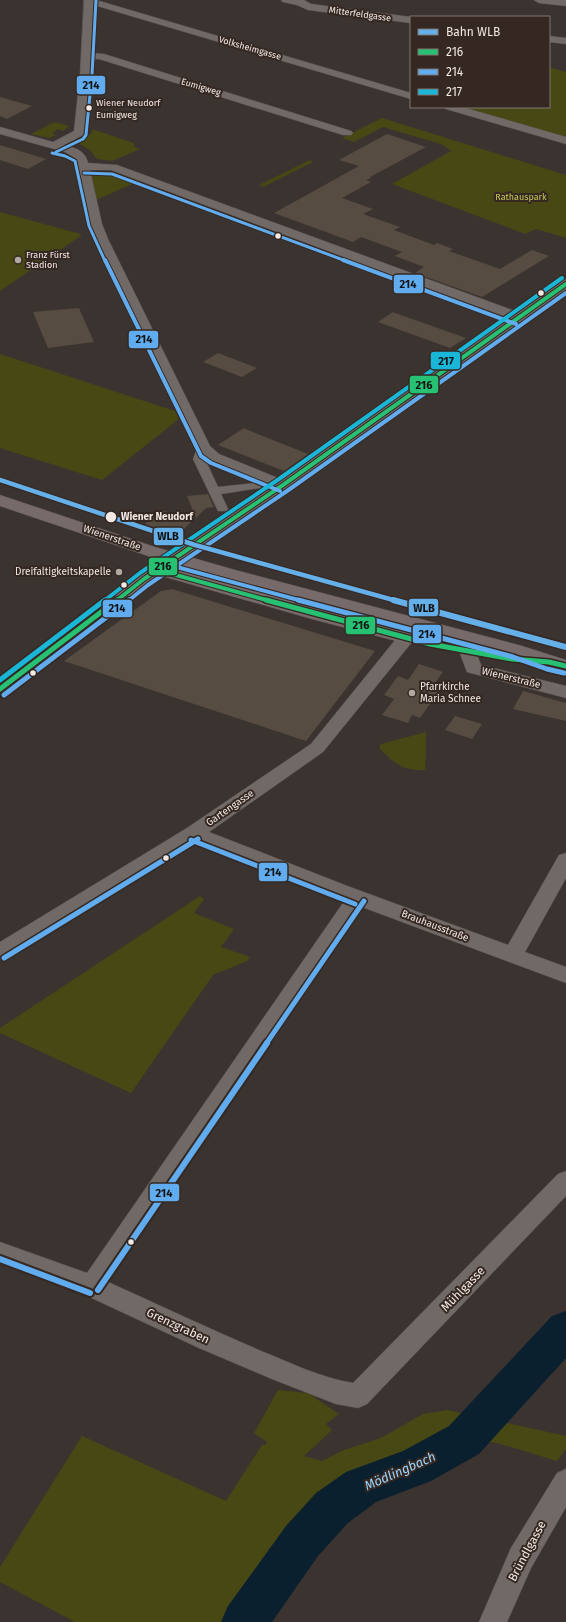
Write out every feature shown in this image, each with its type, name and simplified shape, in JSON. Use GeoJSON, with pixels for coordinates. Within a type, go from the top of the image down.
{"type":"FeatureCollection","features":[{"type":"Feature","properties":{"kind":"main road","name":"Wienerstraße"},"geometry":{"type":"LineString","coordinates":[[0,500],[174,559],[515,650],[558,664]]}},
{"type":"Feature","properties":{"kind":"main road","name":"Wienerstraße"},"geometry":{"type":"LineString","coordinates":[[0,515],[158,570],[312,613],[406,638],[468,651],[512,659],[558,664]]}},
{"type":"Feature","properties":{"kind":"main road"},"geometry":{"type":"LineString","coordinates":[[0,689],[174,559]]}},
{"type":"Feature","properties":{"kind":"street","name":"Mitterfeldgasse"},"geometry":{"type":"LineString","coordinates":[[286,0],[410,20]]}},
{"type":"Feature","properties":{"kind":"street"},"geometry":{"type":"LineString","coordinates":[[540,0],[566,3]]}},
{"type":"Feature","properties":{"kind":"street"},"geometry":{"type":"LineString","coordinates":[[53,146],[79,133],[83,108],[89,1]]}},
{"type":"Feature","properties":{"kind":"street","name":"Volksheimgasse"},"geometry":{"type":"LineString","coordinates":[[89,1],[410,95]]}},
{"type":"Feature","properties":{"kind":"street"},"geometry":{"type":"LineString","coordinates":[[550,39],[566,41]]}},
{"type":"Feature","properties":{"kind":"street","name":"Eumigweg"},"geometry":{"type":"LineString","coordinates":[[86,56],[100,56],[315,123]]}},
{"type":"Feature","properties":{"kind":"street"},"geometry":{"type":"LineString","coordinates":[[453,108],[566,141]]}},
{"type":"Feature","properties":{"kind":"street"},"geometry":{"type":"LineString","coordinates":[[0,130],[77,153],[81,157],[96,224],[102,239],[203,446],[207,452],[214,457],[283,485]]}},
{"type":"Feature","properties":{"kind":"street"},"geometry":{"type":"LineString","coordinates":[[84,166],[113,167],[518,318]]}},
{"type":"Feature","properties":{"kind":"street"},"geometry":{"type":"LineString","coordinates":[[174,559],[283,485],[566,284]]}},
{"type":"Feature","properties":{"kind":"street"},"geometry":{"type":"LineString","coordinates":[[203,446],[199,459],[222,509]]}},
{"type":"Feature","properties":{"kind":"street"},"geometry":{"type":"LineString","coordinates":[[214,491],[256,486]]}},
{"type":"Feature","properties":{"kind":"street","name":"Gartengasse"},"geometry":{"type":"LineString","coordinates":[[0,952],[194,833],[317,748],[406,638]]}},
{"type":"Feature","properties":{"kind":"street","name":"Wienerstraße"},"geometry":{"type":"LineString","coordinates":[[468,651],[473,668],[566,692]]}},
{"type":"Feature","properties":{"kind":"street","name":"Brauhausstraße"},"geometry":{"type":"LineString","coordinates":[[194,833],[358,897],[566,975]]}},
{"type":"Feature","properties":{"kind":"street"},"geometry":{"type":"LineString","coordinates":[[513,955],[566,860]]}},
{"type":"Feature","properties":{"kind":"street"},"geometry":{"type":"LineString","coordinates":[[92,1286],[358,897]]}},
{"type":"Feature","properties":{"kind":"street","name":"Mühlgasse"},"geometry":{"type":"LineString","coordinates":[[358,1396],[566,1181]]}},
{"type":"Feature","properties":{"kind":"street","name":"Grenzgraben"},"geometry":{"type":"LineString","coordinates":[[0,1253],[92,1286],[208,1340],[281,1371],[336,1392],[358,1396]]}},
{"type":"Feature","properties":{"kind":"street","name":"Bründlgasse"},"geometry":{"type":"LineString","coordinates":[[493,1622],[521,1558],[566,1482]]}},
{"type":"Feature","properties":{"kind":"green space"},"geometry":{"type":"Polygon","coordinates":[[[550,67],[566,72],[566,139],[462,108],[550,108],[550,67]]]}},
{"type":"Feature","properties":{"kind":"green space","name":"Rathauspark"},"geometry":{"type":"Polygon","coordinates":[[[382,118],[566,175],[566,238],[536,229],[525,234],[392,184],[451,151],[441,144],[383,127],[354,142],[342,138],[382,118]]]}},
{"type":"Feature","properties":{"kind":"green space"},"geometry":{"type":"Polygon","coordinates":[[[55,122],[69,126],[63,131],[58,129],[52,133],[56,135],[49,138],[31,134],[55,122]]]}},
{"type":"Feature","properties":{"kind":"green space"},"geometry":{"type":"Polygon","coordinates":[[[92,129],[134,143],[134,147],[140,149],[112,161],[97,159],[90,150],[79,142],[92,133],[92,129]]]}},
{"type":"Feature","properties":{"kind":"green space"},"geometry":{"type":"Polygon","coordinates":[[[310,160],[313,162],[263,187],[259,185],[310,160]]]}},
{"type":"Feature","properties":{"kind":"green space"},"geometry":{"type":"Polygon","coordinates":[[[102,172],[111,172],[139,181],[96,200],[92,176],[102,172]]]}},
{"type":"Feature","properties":{"kind":"green space","name":"Franz Fürst Stadion"},"geometry":{"type":"Polygon","coordinates":[[[0,212],[77,233],[82,235],[0,291],[0,212]]]}},
{"type":"Feature","properties":{"kind":"green space"},"geometry":{"type":"Polygon","coordinates":[[[0,354],[175,411],[179,419],[102,480],[0,448],[0,354]]]}},
{"type":"Feature","properties":{"kind":"green space"},"geometry":{"type":"Polygon","coordinates":[[[426,732],[425,770],[417,770],[400,766],[380,749],[380,745],[385,743],[426,732]]]}},
{"type":"Feature","properties":{"kind":"green space"},"geometry":{"type":"Polygon","coordinates":[[[200,896],[204,899],[194,913],[234,929],[221,947],[250,957],[247,961],[213,975],[131,1093],[0,1033],[0,1028],[200,896]]]}},
{"type":"Feature","properties":{"kind":"green space"},"geometry":{"type":"Polygon","coordinates":[[[278,1390],[308,1393],[339,1414],[326,1424],[332,1430],[304,1456],[322,1461],[344,1450],[381,1438],[423,1414],[447,1410],[566,1436],[566,1449],[557,1461],[497,1443],[462,1438],[416,1466],[360,1484],[332,1508],[299,1540],[240,1622],[75,1622],[0,1582],[0,1567],[82,1436],[226,1501],[262,1445],[265,1445],[267,1442],[254,1433],[278,1390]]]}},
{"type":"Feature","properties":{"kind":"building"},"geometry":{"type":"Polygon","coordinates":[[[0,97],[32,106],[7,119],[0,116],[0,97]]]}},
{"type":"Feature","properties":{"kind":"building"},"geometry":{"type":"Polygon","coordinates":[[[387,134],[426,147],[370,177],[371,178],[366,180],[371,182],[342,198],[373,209],[363,214],[400,227],[394,230],[434,245],[437,243],[453,249],[449,251],[500,269],[532,250],[549,256],[482,297],[415,273],[424,267],[395,256],[402,252],[361,237],[353,242],[274,213],[359,166],[339,160],[387,134]]]}},
{"type":"Feature","properties":{"kind":"building"},"geometry":{"type":"Polygon","coordinates":[[[0,145],[46,159],[28,169],[0,160],[0,145]]]}},
{"type":"Feature","properties":{"kind":"building"},"geometry":{"type":"Polygon","coordinates":[[[79,308],[94,342],[48,348],[33,312],[79,308]]]}},
{"type":"Feature","properties":{"kind":"building"},"geometry":{"type":"Polygon","coordinates":[[[393,312],[466,338],[450,348],[378,322],[393,312]]]}},
{"type":"Feature","properties":{"kind":"building"},"geometry":{"type":"Polygon","coordinates":[[[218,353],[257,368],[242,377],[203,362],[218,353]]]}},
{"type":"Feature","properties":{"kind":"building"},"geometry":{"type":"Polygon","coordinates":[[[244,428],[308,454],[284,471],[218,445],[244,428]]]}},
{"type":"Feature","properties":{"kind":"building"},"geometry":{"type":"Polygon","coordinates":[[[208,494],[214,507],[206,508],[196,518],[187,496],[208,494]]]}},
{"type":"Feature","properties":{"kind":"building"},"geometry":{"type":"Polygon","coordinates":[[[161,510],[193,520],[181,532],[167,527],[163,530],[145,524],[161,510]]]}},
{"type":"Feature","properties":{"kind":"building"},"geometry":{"type":"Polygon","coordinates":[[[172,589],[375,651],[306,741],[64,661],[161,591],[172,589]]]}},
{"type":"Feature","properties":{"kind":"building","name":"Pfarrkirche Maria Schnee"},"geometry":{"type":"Polygon","coordinates":[[[419,664],[443,672],[432,687],[440,690],[420,718],[412,715],[408,723],[382,715],[394,699],[384,695],[398,676],[408,680],[419,664]]]}},
{"type":"Feature","properties":{"kind":"building"},"geometry":{"type":"Polygon","coordinates":[[[523,691],[566,703],[566,721],[513,709],[523,691]]]}},
{"type":"Feature","properties":{"kind":"building"},"geometry":{"type":"Polygon","coordinates":[[[455,716],[482,724],[472,739],[445,730],[455,716]]]}},
{"type":"Feature","properties":{"kind":"waterway","name":"Mödlingbach"},"geometry":{"type":"LineString","coordinates":[[244,1622],[302,1541],[332,1508],[361,1487],[416,1466],[464,1440],[566,1329]]}},
{"type":"Feature","properties":{"kind":"rail line","name":"WLB"},"geometry":{"type":"LineString","coordinates":[[0,480],[195,545],[566,647]]}},
{"type":"Feature","properties":{"kind":"transit line","name":"214"},"geometry":{"type":"LineString","coordinates":[[56,152],[83,139],[86,135],[92,75],[96,0]]}},
{"type":"Feature","properties":{"kind":"transit line","name":"214"},"geometry":{"type":"LineString","coordinates":[[52,153],[65,156],[75,161],[89,226],[201,456],[211,463],[280,491]]}},
{"type":"Feature","properties":{"kind":"transit line","name":"214"},"geometry":{"type":"LineString","coordinates":[[84,173],[112,174],[516,324]]}},
{"type":"Feature","properties":{"kind":"transit line","name":"217"},"geometry":{"type":"LineString","coordinates":[[0,680],[140,573],[279,479],[562,278]]}},
{"type":"Feature","properties":{"kind":"transit line","name":"216"},"geometry":{"type":"LineString","coordinates":[[0,689],[144,579],[283,485],[566,284]]}},
{"type":"Feature","properties":{"kind":"transit line","name":"214"},"geometry":{"type":"LineString","coordinates":[[4,695],[148,585],[287,491],[566,293]]}},
{"type":"Feature","properties":{"kind":"transit line","name":"214"},"geometry":{"type":"LineString","coordinates":[[173,566],[513,657],[547,669],[564,673]]}},
{"type":"Feature","properties":{"kind":"transit line","name":"216"},"geometry":{"type":"LineString","coordinates":[[158,570],[430,644],[512,659],[549,662],[566,666]]}},
{"type":"Feature","properties":{"kind":"transit line","name":"214"},"geometry":{"type":"LineString","coordinates":[[4,958],[198,839]]}},
{"type":"Feature","properties":{"kind":"transit line","name":"214"},"geometry":{"type":"LineString","coordinates":[[191,840],[355,904]]}},
{"type":"Feature","properties":{"kind":"transit line","name":"214"},"geometry":{"type":"LineString","coordinates":[[98,1290],[364,901]]}},
{"type":"Feature","properties":{"kind":"transit line","name":"214"},"geometry":{"type":"LineString","coordinates":[[0,1259],[90,1293]]}},
{"type":"Feature","properties":{"kind":"place","name":"Wiener Neudorf Eumigweg"},"geometry":{"type":"Point","coordinates":[89,108]}},
{"type":"Feature","properties":{"kind":"place","name":"Franz Fürst Stadion"},"geometry":{"type":"Point","coordinates":[18,260]}},
{"type":"Feature","properties":{"kind":"place","name":"Wiener Neudorf"},"geometry":{"type":"Point","coordinates":[111,517]}},
{"type":"Feature","properties":{"kind":"place","name":"Dreifaltigkeitskapelle"},"geometry":{"type":"Point","coordinates":[119,572]}},
{"type":"Feature","properties":{"kind":"place","name":"Pfarrkirche Maria Schnee"},"geometry":{"type":"Point","coordinates":[412,693]}}]}
